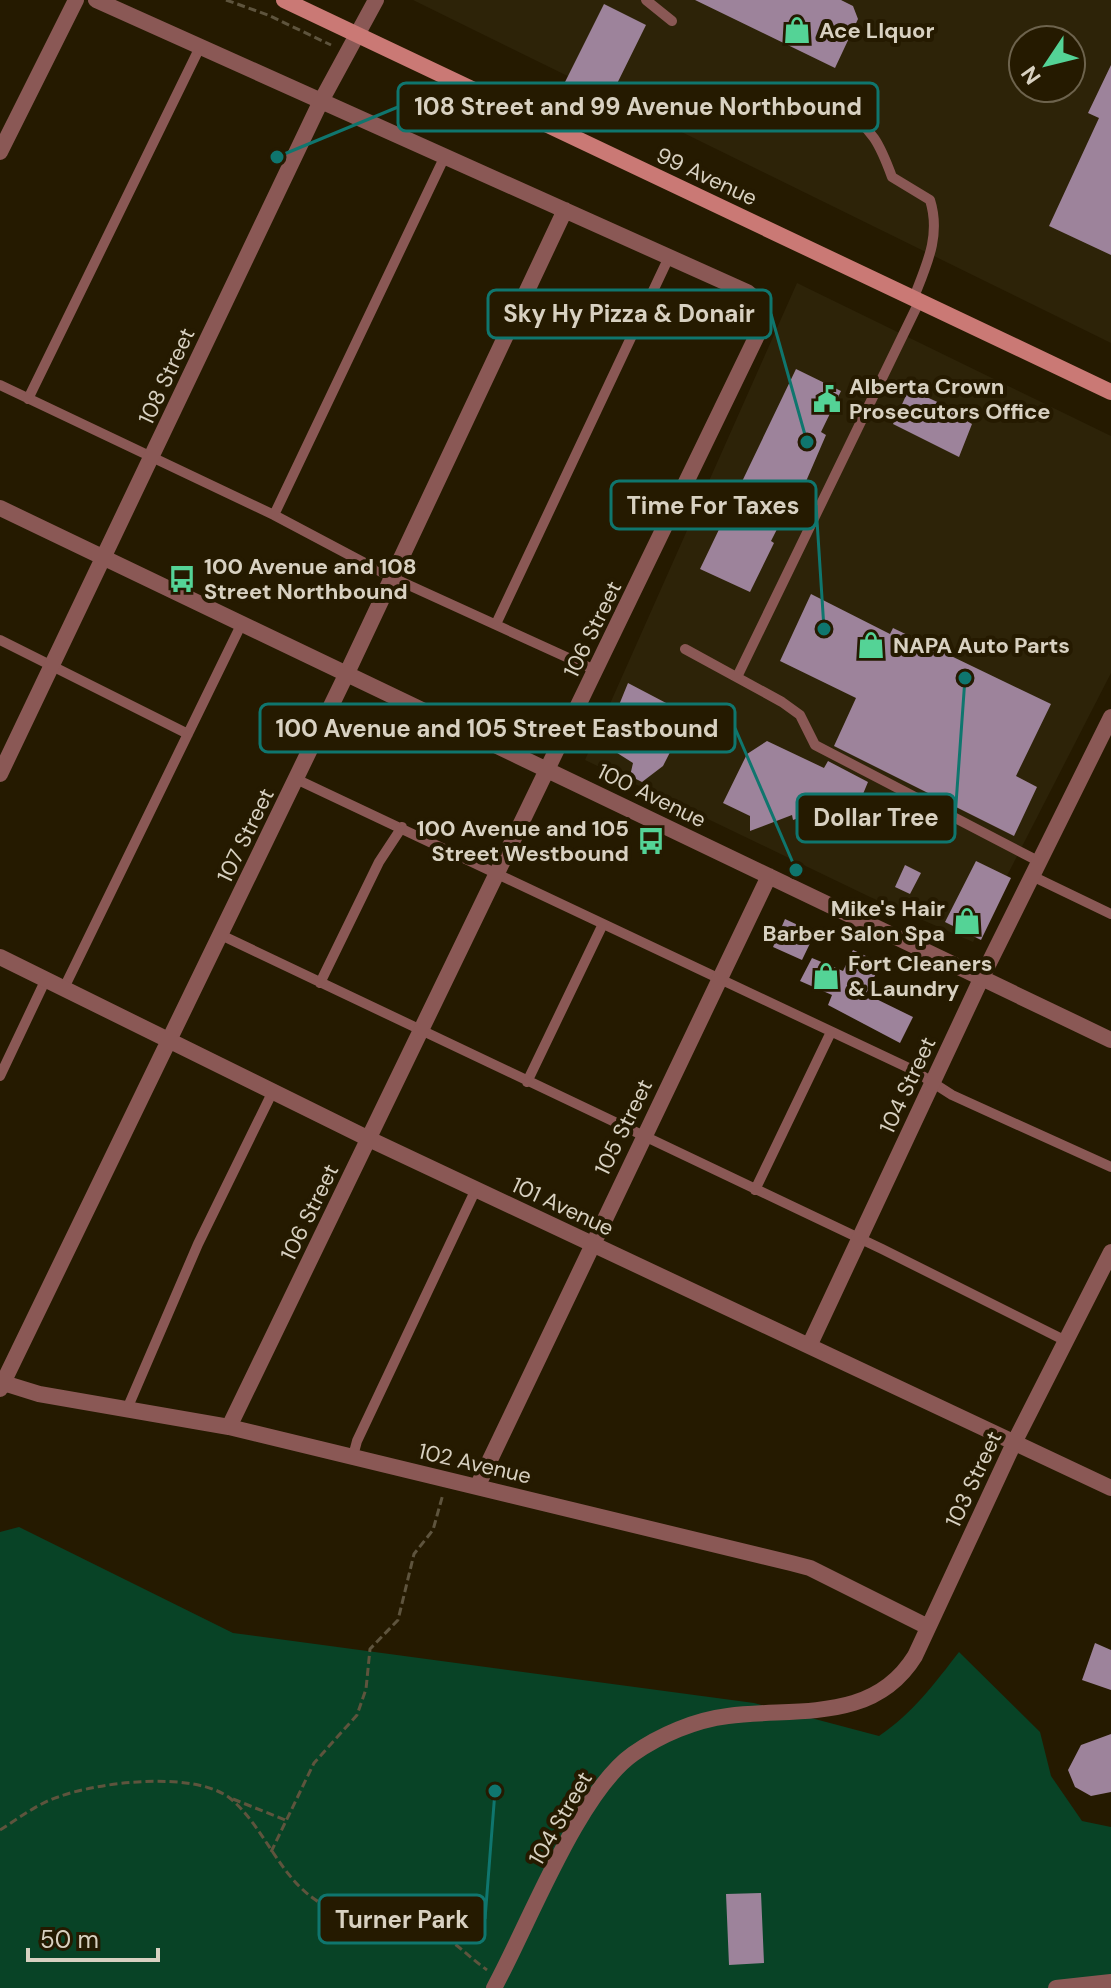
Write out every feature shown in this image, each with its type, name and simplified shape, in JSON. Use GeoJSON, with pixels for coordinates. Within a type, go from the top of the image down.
{"type":"FeatureCollection","features":[{"type":"Feature","properties":{"kind":"main road","name":"99 Avenue"},"geometry":{"type":"LineString","coordinates":[[284,0],[1111,392]]}},
{"type":"Feature","properties":{"kind":"street"},"geometry":{"type":"LineString","coordinates":[[0,152],[76,0]]}},
{"type":"Feature","properties":{"kind":"street","name":"106 Street"},"geometry":{"type":"LineString","coordinates":[[96,0],[754,296],[765,319],[229,1427]]}},
{"type":"Feature","properties":{"kind":"street","name":"108 Street"},"geometry":{"type":"LineString","coordinates":[[0,774],[320,103],[376,0]]}},
{"type":"Feature","properties":{"kind":"street","name":"107 Street"},"geometry":{"type":"LineString","coordinates":[[1,1385],[347,673],[565,210]]}},
{"type":"Feature","properties":{"kind":"street","name":"100 Avenue"},"geometry":{"type":"LineString","coordinates":[[0,508],[1111,1040]]}},
{"type":"Feature","properties":{"kind":"street","name":"104 Street"},"geometry":{"type":"LineString","coordinates":[[810,1344],[982,977],[1111,717]]}},
{"type":"Feature","properties":{"kind":"street","name":"105 Street"},"geometry":{"type":"LineString","coordinates":[[478,1485],[769,876]]}},
{"type":"Feature","properties":{"kind":"street","name":"101 Avenue"},"geometry":{"type":"LineString","coordinates":[[0,957],[369,1139],[1111,1488]]}},
{"type":"Feature","properties":{"kind":"street","name":"103 Street"},"geometry":{"type":"LineString","coordinates":[[855,1705],[899,1679],[928,1627],[1014,1443],[1111,1252]]}},
{"type":"Feature","properties":{"kind":"street","name":"102 Avenue"},"geometry":{"type":"LineString","coordinates":[[1,1385],[229,1427],[810,1568],[928,1627]]}},
{"type":"Feature","properties":{"kind":"street","name":"104 Street"},"geometry":{"type":"LineString","coordinates":[[496,1983],[580,1819],[609,1777],[631,1755],[705,1720],[855,1705]]}},
{"type":"Feature","properties":{"kind":"street"},"geometry":{"type":"LineString","coordinates":[[1056,1988],[1111,1982]]}},
{"type":"Feature","properties":{"kind":"lane"},"geometry":{"type":"LineString","coordinates":[[646,0],[672,21]]}},
{"type":"Feature","properties":{"kind":"lane"},"geometry":{"type":"LineString","coordinates":[[28,399],[200,47]]}},
{"type":"Feature","properties":{"kind":"lane"},"geometry":{"type":"LineString","coordinates":[[737,677],[917,298],[932,253],[936,218],[930,200],[892,177],[881,147],[871,131],[841,111]]}},
{"type":"Feature","properties":{"kind":"lane"},"geometry":{"type":"LineString","coordinates":[[274,515],[445,156]]}},
{"type":"Feature","properties":{"kind":"lane"},"geometry":{"type":"LineString","coordinates":[[496,624],[669,257]]}},
{"type":"Feature","properties":{"kind":"lane"},"geometry":{"type":"LineString","coordinates":[[0,385],[274,515],[391,577],[597,671]]}},
{"type":"Feature","properties":{"kind":"lane"},"geometry":{"type":"LineString","coordinates":[[64,988],[242,623]]}},
{"type":"Feature","properties":{"kind":"lane"},"geometry":{"type":"LineString","coordinates":[[0,640],[188,734]]}},
{"type":"Feature","properties":{"kind":"lane"},"geometry":{"type":"LineString","coordinates":[[685,649],[800,715],[815,745],[1111,914]]}},
{"type":"Feature","properties":{"kind":"lane"},"geometry":{"type":"LineString","coordinates":[[296,779],[913,1070],[932,1084],[1111,1167]]}},
{"type":"Feature","properties":{"kind":"lane"},"geometry":{"type":"LineString","coordinates":[[320,983],[379,862],[402,827]]}},
{"type":"Feature","properties":{"kind":"lane"},"geometry":{"type":"LineString","coordinates":[[527,1082],[603,924]]}},
{"type":"Feature","properties":{"kind":"lane"},"geometry":{"type":"LineString","coordinates":[[221,935],[1066,1341]]}},
{"type":"Feature","properties":{"kind":"lane"},"geometry":{"type":"LineString","coordinates":[[0,1076],[46,979]]}},
{"type":"Feature","properties":{"kind":"lane"},"geometry":{"type":"LineString","coordinates":[[755,1190],[831,1032]]}},
{"type":"Feature","properties":{"kind":"lane"},"geometry":{"type":"LineString","coordinates":[[127,1409],[198,1244],[273,1091]]}},
{"type":"Feature","properties":{"kind":"lane"},"geometry":{"type":"LineString","coordinates":[[353,1456],[357,1441],[476,1189]]}},
{"type":"Feature","properties":{"kind":"path"},"geometry":{"type":"LineString","coordinates":[[226,0],[268,15],[348,55]]}},
{"type":"Feature","properties":{"kind":"path"},"geometry":{"type":"LineString","coordinates":[[271,1852],[314,1763],[357,1715],[366,1689],[370,1649],[401,1613],[414,1554],[433,1530],[447,1479]]}},
{"type":"Feature","properties":{"kind":"path"},"geometry":{"type":"LineString","coordinates":[[0,1830],[46,1802],[84,1789],[127,1783],[185,1784],[212,1789],[285,1820]]}},
{"type":"Feature","properties":{"kind":"path"},"geometry":{"type":"LineString","coordinates":[[228,1797],[292,1881],[323,1905],[362,1920],[406,1920],[424,1924],[496,1983]]}},
{"type":"Feature","properties":{"kind":"shaded area"},"geometry":{"type":"Polygon","coordinates":[[[413,0],[1111,0],[1111,343],[413,0]]]}},
{"type":"Feature","properties":{"kind":"shaded area"},"geometry":{"type":"Polygon","coordinates":[[[797,283],[1111,436],[1111,673],[973,942],[870,897],[585,760],[797,283]]]}},
{"type":"Feature","properties":{"kind":"green space"},"geometry":{"type":"Polygon","coordinates":[[[19,1527],[233,1633],[754,1703],[879,1736],[912,1708],[959,1652],[1040,1732],[1051,1776],[1082,1821],[1111,1827],[1111,1988],[0,1988],[0,1532],[19,1527]]]}},
{"type":"Feature","properties":{"kind":"building"},"geometry":{"type":"Polygon","coordinates":[[[695,0],[841,0],[853,6],[858,19],[835,68],[695,0]]]}},
{"type":"Feature","properties":{"kind":"building"},"geometry":{"type":"Polygon","coordinates":[[[604,4],[646,25],[605,108],[563,86],[604,4]]]}},
{"type":"Feature","properties":{"kind":"building"},"geometry":{"type":"Polygon","coordinates":[[[1111,65],[1111,255],[1049,226],[1099,118],[1088,113],[1111,65]]]}},
{"type":"Feature","properties":{"kind":"building"},"geometry":{"type":"Polygon","coordinates":[[[796,369],[841,391],[821,432],[826,435],[804,486],[800,484],[750,592],[700,569],[796,369]]]}},
{"type":"Feature","properties":{"kind":"building"},"geometry":{"type":"Polygon","coordinates":[[[909,389],[968,416],[965,420],[972,424],[959,457],[893,424],[909,389]]]}},
{"type":"Feature","properties":{"kind":"building"},"geometry":{"type":"Polygon","coordinates":[[[811,594],[890,634],[893,628],[1051,704],[1016,776],[1037,787],[1014,836],[834,746],[856,698],[780,661],[811,594]]]}},
{"type":"Feature","properties":{"kind":"building"},"geometry":{"type":"Polygon","coordinates":[[[628,683],[689,715],[663,766],[642,782],[630,776],[633,763],[603,744],[628,683]]]}},
{"type":"Feature","properties":{"kind":"building"},"geometry":{"type":"Polygon","coordinates":[[[767,741],[824,768],[828,761],[868,782],[853,818],[830,807],[793,820],[792,815],[750,831],[750,816],[723,803],[747,754],[767,741]]]}},
{"type":"Feature","properties":{"kind":"building"},"geometry":{"type":"Polygon","coordinates":[[[976,861],[1011,878],[981,940],[945,922],[976,861]]]}},
{"type":"Feature","properties":{"kind":"building"},"geometry":{"type":"Polygon","coordinates":[[[905,865],[921,873],[910,894],[895,887],[905,865]]]}},
{"type":"Feature","properties":{"kind":"building"},"geometry":{"type":"Polygon","coordinates":[[[785,919],[815,933],[802,960],[773,947],[785,919]]]}},
{"type":"Feature","properties":{"kind":"building"},"geometry":{"type":"Polygon","coordinates":[[[853,950],[881,963],[866,994],[913,1017],[900,1043],[828,1005],[832,995],[800,981],[812,958],[843,971],[853,950]]]}},
{"type":"Feature","properties":{"kind":"building"},"geometry":{"type":"Polygon","coordinates":[[[1095,1643],[1111,1650],[1111,1690],[1082,1680],[1095,1643]]]}},
{"type":"Feature","properties":{"kind":"building"},"geometry":{"type":"Polygon","coordinates":[[[1111,1734],[1111,1792],[1091,1796],[1075,1787],[1068,1770],[1081,1745],[1111,1734]]]}},
{"type":"Feature","properties":{"kind":"building"},"geometry":{"type":"Polygon","coordinates":[[[761,1893],[764,1963],[729,1965],[726,1894],[761,1893]]]}},
{"type":"Feature","properties":{"kind":"place","name":"Ace LIquor"},"geometry":{"type":"Point","coordinates":[797,30]}},
{"type":"Feature","properties":{"kind":"place","name":"108 Street and 99 Avenue Northbound"},"geometry":{"type":"Point","coordinates":[277,157]}},
{"type":"Feature","properties":{"kind":"place","name":"Alberta Crown Prosecutors Office"},"geometry":{"type":"Point","coordinates":[827,399]}},
{"type":"Feature","properties":{"kind":"place","name":"Sky Hy Pizza & Donair"},"geometry":{"type":"Point","coordinates":[807,442]}},
{"type":"Feature","properties":{"kind":"place","name":"100 Avenue and 108 Street Northbound"},"geometry":{"type":"Point","coordinates":[182,579]}},
{"type":"Feature","properties":{"kind":"place","name":"Time For Taxes"},"geometry":{"type":"Point","coordinates":[824,629]}},
{"type":"Feature","properties":{"kind":"place","name":"NAPA Auto Parts"},"geometry":{"type":"Point","coordinates":[871,645]}},
{"type":"Feature","properties":{"kind":"place","name":"Dollar Tree"},"geometry":{"type":"Point","coordinates":[965,678]}},
{"type":"Feature","properties":{"kind":"place","name":"100 Avenue and 105 Street Westbound"},"geometry":{"type":"Point","coordinates":[651,841]}},
{"type":"Feature","properties":{"kind":"place","name":"100 Avenue and 105 Street Eastbound"},"geometry":{"type":"Point","coordinates":[796,870]}},
{"type":"Feature","properties":{"kind":"place","name":"Mike's Hair Barber Salon Spa"},"geometry":{"type":"Point","coordinates":[967,921]}},
{"type":"Feature","properties":{"kind":"place","name":"Fort Cleaners & Laundry"},"geometry":{"type":"Point","coordinates":[826,976]}},
{"type":"Feature","properties":{"kind":"place","name":"Turner Park"},"geometry":{"type":"Point","coordinates":[495,1791]}}]}
